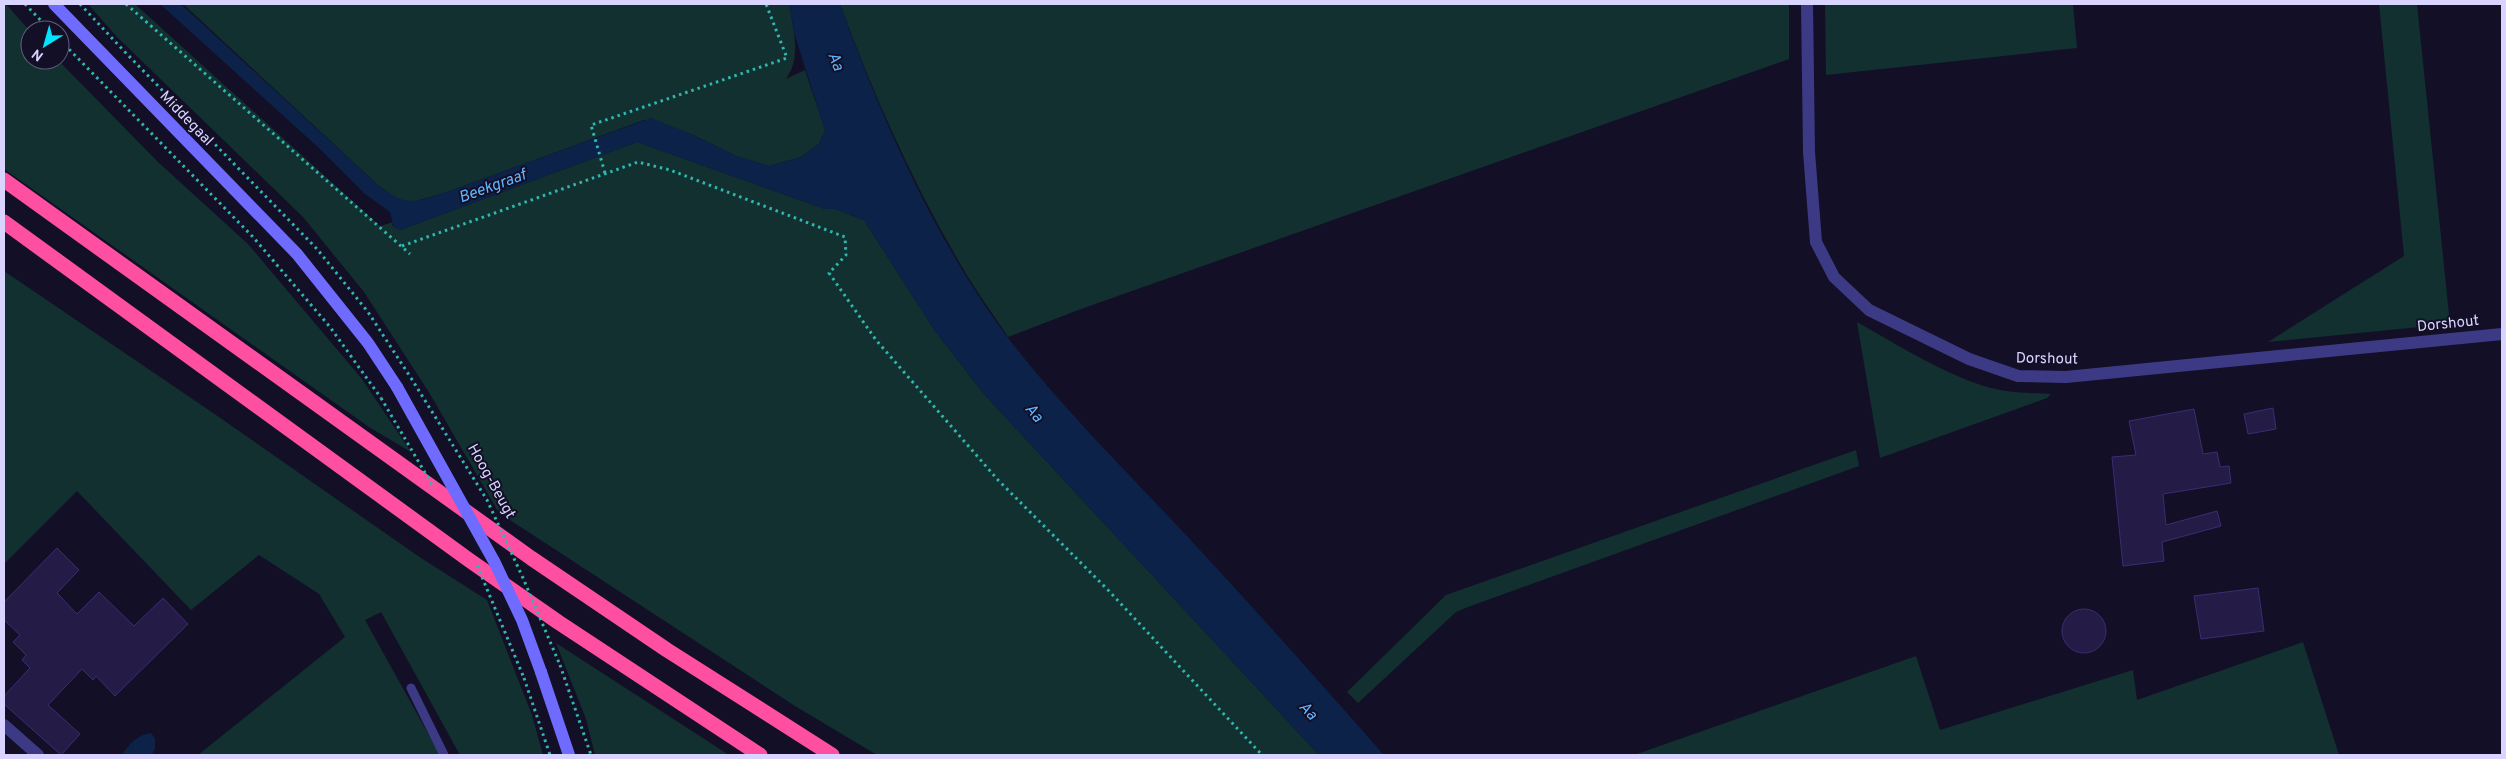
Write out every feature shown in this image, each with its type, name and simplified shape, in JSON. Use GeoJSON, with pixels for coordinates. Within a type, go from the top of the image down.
{"type":"FeatureCollection","features":[{"type":"Feature","properties":{"kind":"highway"},"geometry":{"type":"LineString","coordinates":[[4,180],[531,558],[667,650],[832,755]]}},
{"type":"Feature","properties":{"kind":"highway"},"geometry":{"type":"LineString","coordinates":[[4,222],[469,560],[558,622],[760,755]]}},
{"type":"Feature","properties":{"kind":"street","name":"Middegaal"},"geometry":{"type":"LineString","coordinates":[[54,4],[297,254],[368,343],[397,388],[495,563],[522,620],[569,755]]}},
{"type":"Feature","properties":{"kind":"street","name":"Dorshout"},"geometry":{"type":"LineString","coordinates":[[1807,4],[1809,152],[1816,242],[1834,278],[1869,310],[1969,359],[2018,376],[2066,377],[2502,334]]}},
{"type":"Feature","properties":{"kind":"street"},"geometry":{"type":"LineString","coordinates":[[4,725],[38,755]]}},
{"type":"Feature","properties":{"kind":"lane"},"geometry":{"type":"LineString","coordinates":[[411,688],[444,755]]}},
{"type":"Feature","properties":{"kind":"path"},"geometry":{"type":"LineString","coordinates":[[25,4],[40,20]]}},
{"type":"Feature","properties":{"kind":"path","name":"Middegaal"},"geometry":{"type":"LineString","coordinates":[[80,4],[317,249]]}},
{"type":"Feature","properties":{"kind":"path"},"geometry":{"type":"LineString","coordinates":[[126,4],[410,254]]}},
{"type":"Feature","properties":{"kind":"path"},"geometry":{"type":"LineString","coordinates":[[605,173],[591,125],[787,58],[766,4]]}},
{"type":"Feature","properties":{"kind":"path"},"geometry":{"type":"LineString","coordinates":[[70,50],[254,237],[330,327],[381,398],[436,492]]}},
{"type":"Feature","properties":{"kind":"path"},"geometry":{"type":"LineString","coordinates":[[402,246],[638,162],[670,170],[845,238],[846,255],[829,273],[876,340],[998,480],[1109,591],[1262,755]]}},
{"type":"Feature","properties":{"kind":"path","name":"Hoog-Beugt"},"geometry":{"type":"LineString","coordinates":[[317,249],[368,312],[487,500],[560,665],[591,755]]}},
{"type":"Feature","properties":{"kind":"path"},"geometry":{"type":"LineString","coordinates":[[475,560],[524,678],[550,755]]}},
{"type":"Feature","properties":{"kind":"green space"},"geometry":{"type":"Polygon","coordinates":[[[4,4],[6,4],[20,20],[20,70],[68,70],[158,162],[248,244],[362,379],[411,452],[369,427],[4,169],[4,4]]]}},
{"type":"Feature","properties":{"kind":"green space"},"geometry":{"type":"Polygon","coordinates":[[[88,4],[135,4],[380,226],[393,222],[392,225],[400,230],[637,142],[825,209],[835,209],[864,220],[935,331],[984,394],[1319,755],[877,755],[795,706],[499,513],[430,394],[364,292],[303,217],[117,37],[88,4]]]}},
{"type":"Feature","properties":{"kind":"green space"},"geometry":{"type":"Polygon","coordinates":[[[183,4],[789,4],[795,52],[794,62],[786,79],[805,70],[825,130],[819,144],[801,157],[769,166],[736,156],[691,134],[644,120],[447,192],[413,202],[405,202],[379,186],[183,4]]]}},
{"type":"Feature","properties":{"kind":"green space"},"geometry":{"type":"Polygon","coordinates":[[[840,4],[1789,4],[1789,59],[1081,309],[1008,337],[967,276],[927,204],[880,105],[840,4]]]}},
{"type":"Feature","properties":{"kind":"green space"},"geometry":{"type":"Polygon","coordinates":[[[1825,4],[2073,4],[2077,48],[1826,75],[1825,4]]]}},
{"type":"Feature","properties":{"kind":"green space"},"geometry":{"type":"Polygon","coordinates":[[[2379,4],[2417,4],[2450,324],[2268,342],[2404,256],[2379,4]]]}},
{"type":"Feature","properties":{"kind":"green space"},"geometry":{"type":"Polygon","coordinates":[[[4,271],[219,417],[418,556],[487,600],[532,715],[543,755],[460,755],[381,612],[365,620],[440,755],[198,755],[345,637],[319,594],[259,555],[191,610],[77,491],[4,564],[4,271]]]}},
{"type":"Feature","properties":{"kind":"green space"},"geometry":{"type":"Polygon","coordinates":[[[1857,322],[1945,371],[1964,379],[2000,390],[2051,394],[2047,398],[1880,458],[1857,322]]]}},
{"type":"Feature","properties":{"kind":"green space"},"geometry":{"type":"Polygon","coordinates":[[[1856,450],[1859,466],[1456,612],[1358,703],[1347,692],[1446,595],[1856,450]]]}},
{"type":"Feature","properties":{"kind":"green space"},"geometry":{"type":"Polygon","coordinates":[[[2303,642],[2339,755],[1634,755],[1916,656],[1940,730],[2133,670],[2137,700],[2303,642]]]}},
{"type":"Feature","properties":{"kind":"green space"},"geometry":{"type":"Polygon","coordinates":[[[556,643],[729,755],[595,755],[586,719],[556,643]]]}},
{"type":"Feature","properties":{"kind":"water"},"geometry":{"type":"Polygon","coordinates":[[[160,4],[181,4],[379,186],[398,198],[412,201],[447,192],[651,118],[691,134],[736,156],[769,166],[801,157],[819,144],[825,130],[795,36],[789,4],[840,4],[874,92],[914,180],[936,224],[985,306],[1032,368],[1075,417],[1236,589],[1384,755],[1319,755],[984,394],[935,331],[864,220],[835,209],[825,209],[637,142],[400,230],[394,228],[390,212],[365,194],[320,149],[160,4]]]}},
{"type":"Feature","properties":{"kind":"water"},"geometry":{"type":"Polygon","coordinates":[[[151,733],[155,738],[155,748],[152,755],[122,755],[134,741],[151,733]]]}},
{"type":"Feature","properties":{"kind":"building"},"geometry":{"type":"Polygon","coordinates":[[[2273,408],[2276,429],[2248,434],[2244,414],[2273,408]]]}},
{"type":"Feature","properties":{"kind":"building"},"geometry":{"type":"Polygon","coordinates":[[[2194,409],[2203,454],[2217,452],[2220,467],[2229,466],[2231,483],[2163,494],[2166,525],[2217,511],[2221,526],[2162,542],[2164,561],[2123,566],[2112,457],[2136,455],[2129,421],[2194,409]]]}},
{"type":"Feature","properties":{"kind":"building"},"geometry":{"type":"Polygon","coordinates":[[[57,548],[79,570],[57,593],[77,614],[99,592],[134,626],[163,598],[188,624],[115,696],[96,676],[93,680],[82,669],[48,705],[80,734],[61,755],[4,704],[4,696],[30,668],[22,660],[26,655],[13,642],[20,635],[4,620],[4,602],[57,548]]]}},
{"type":"Feature","properties":{"kind":"building"},"geometry":{"type":"Polygon","coordinates":[[[2258,588],[2264,631],[2201,639],[2194,596],[2258,588]]]}},
{"type":"Feature","properties":{"kind":"building"},"geometry":{"type":"Polygon","coordinates":[[[2084,609],[2096,613],[2102,619],[2106,631],[2102,643],[2096,649],[2084,653],[2072,649],[2066,643],[2062,631],[2066,619],[2072,613],[2084,609]]]}},
{"type":"Feature","properties":{"kind":"water label","name":"Aa"},"geometry":{"type":"Point","coordinates":[837,61]}},
{"type":"Feature","properties":{"kind":"water label","name":"Beekgraaf"},"geometry":{"type":"Point","coordinates":[492,185]}},
{"type":"Feature","properties":{"kind":"water label","name":"Aa"},"geometry":{"type":"Point","coordinates":[1035,412]}},
{"type":"Feature","properties":{"kind":"water label","name":"Aa"},"geometry":{"type":"Point","coordinates":[1309,710]}}]}
